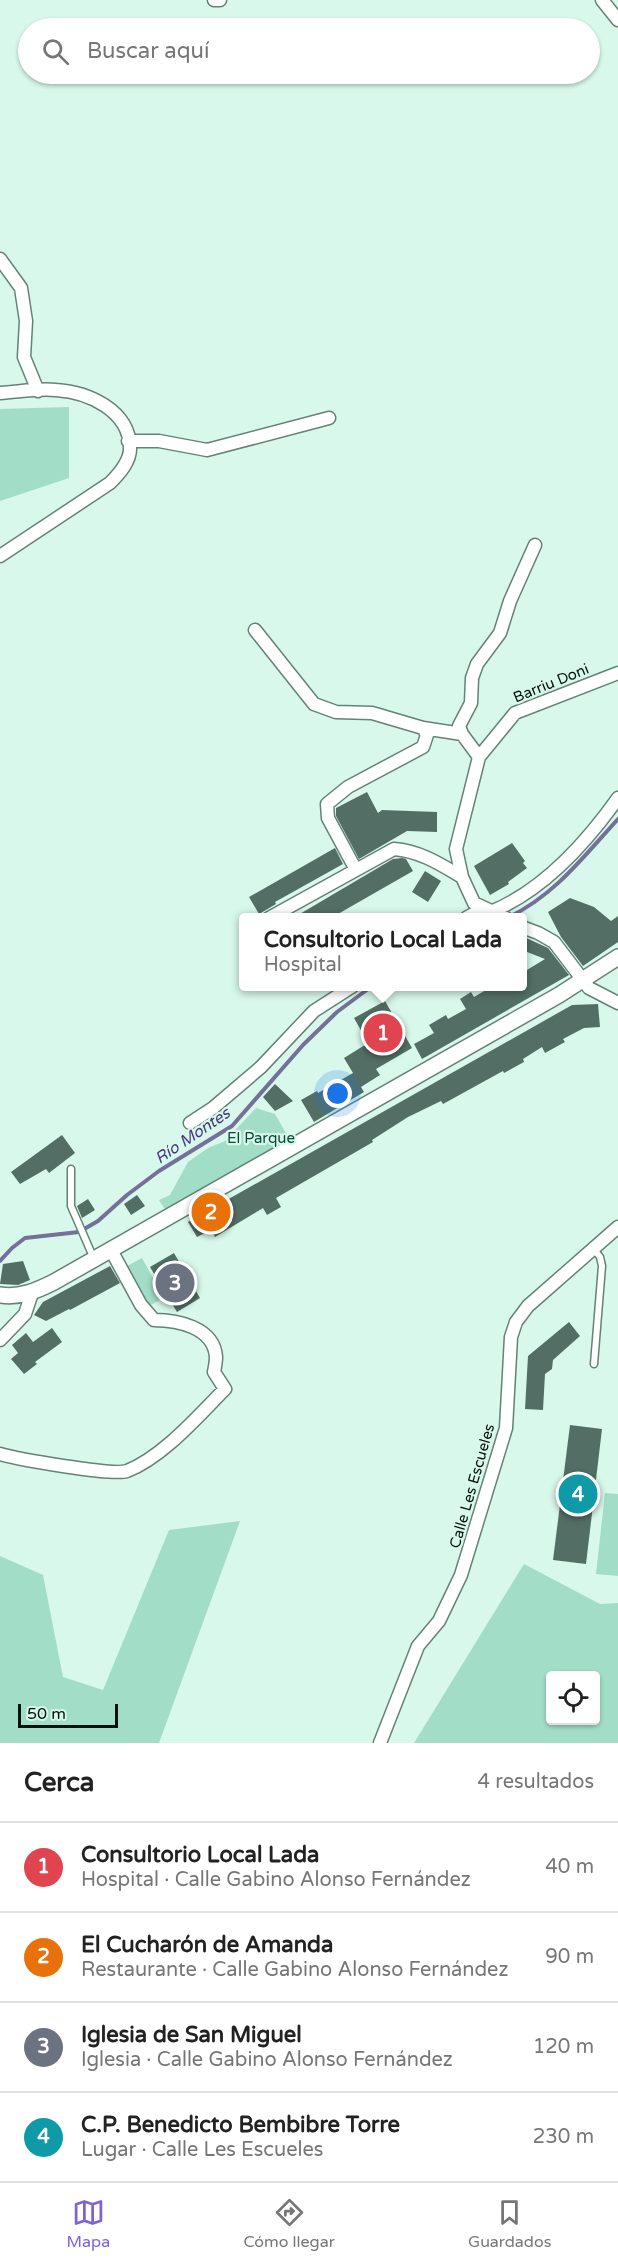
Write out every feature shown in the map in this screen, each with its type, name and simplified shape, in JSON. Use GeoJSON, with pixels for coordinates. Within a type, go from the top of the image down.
{"type":"FeatureCollection","features":[{"type":"Feature","properties":{"kind":"street"},"geometry":{"type":"LineString","coordinates":[[214,0],[220,0]]}},
{"type":"Feature","properties":{"kind":"street"},"geometry":{"type":"LineString","coordinates":[[602,0],[618,20]]}},
{"type":"Feature","properties":{"kind":"street"},"geometry":{"type":"LineString","coordinates":[[0,259],[21,288],[26,321],[24,357],[38,391]]}},
{"type":"Feature","properties":{"kind":"street"},"geometry":{"type":"LineString","coordinates":[[0,393],[55,390],[97,400],[115,413],[126,430],[130,448],[124,468],[111,483],[0,556]]}},
{"type":"Feature","properties":{"kind":"street"},"geometry":{"type":"LineString","coordinates":[[129,441],[159,441],[207,450],[328,418]]}},
{"type":"Feature","properties":{"kind":"street"},"geometry":{"type":"LineString","coordinates":[[479,757],[462,734],[459,726],[471,703],[472,678],[477,664],[500,633],[510,601],[535,545]]}},
{"type":"Feature","properties":{"kind":"street"},"geometry":{"type":"LineString","coordinates":[[255,630],[314,704],[336,712],[372,713],[423,728],[462,734]]}},
{"type":"Feature","properties":{"kind":"street","name":"Barriu Doni"},"geometry":{"type":"LineString","coordinates":[[496,913],[474,903],[462,878],[456,849],[479,757],[515,713],[618,673]]}},
{"type":"Feature","properties":{"kind":"street"},"geometry":{"type":"LineString","coordinates":[[356,870],[328,818],[327,804],[348,787],[423,747],[427,735],[423,728]]}},
{"type":"Feature","properties":{"kind":"street"},"geometry":{"type":"LineString","coordinates":[[496,913],[540,882],[567,859],[598,826],[618,798]]}},
{"type":"Feature","properties":{"kind":"street"},"geometry":{"type":"LineString","coordinates":[[278,913],[394,849],[410,850],[436,861],[462,878]]}},
{"type":"Feature","properties":{"kind":"street"},"geometry":{"type":"LineString","coordinates":[[527,929],[554,942],[590,988],[618,1004]]}},
{"type":"Feature","properties":{"kind":"street"},"geometry":{"type":"LineString","coordinates":[[6,1296],[32,1293],[111,1250],[353,1113],[583,980],[618,957]]}},
{"type":"Feature","properties":{"kind":"street"},"geometry":{"type":"LineString","coordinates":[[190,1123],[213,1108],[261,1067],[314,1011],[346,991]]}},
{"type":"Feature","properties":{"kind":"street","name":"Calle Les Escueles"},"geometry":{"type":"LineString","coordinates":[[380,1743],[418,1646],[439,1621],[461,1575],[506,1428],[511,1337],[516,1322],[528,1306],[618,1227]]}},
{"type":"Feature","properties":{"kind":"street"},"geometry":{"type":"LineString","coordinates":[[0,1454],[77,1468],[125,1472],[157,1453],[225,1389],[214,1372],[216,1356],[211,1342],[191,1326],[171,1320],[154,1320],[141,1305],[111,1250]]}},
{"type":"Feature","properties":{"kind":"street"},"geometry":{"type":"LineString","coordinates":[[0,1340],[25,1314],[32,1293]]}},
{"type":"Feature","properties":{"kind":"lane"},"geometry":{"type":"LineString","coordinates":[[70,1169],[71,1206],[94,1259]]}},
{"type":"Feature","properties":{"kind":"lane"},"geometry":{"type":"LineString","coordinates":[[593,1247],[600,1257],[602,1266],[594,1364]]}},
{"type":"Feature","properties":{"kind":"green space"},"geometry":{"type":"Polygon","coordinates":[[[69,407],[69,478],[0,501],[0,409],[69,407]]]}},
{"type":"Feature","properties":{"kind":"green space","name":"El Parque"},"geometry":{"type":"Polygon","coordinates":[[[256,1108],[275,1114],[294,1147],[170,1217],[159,1200],[170,1195],[188,1162],[208,1148],[225,1141],[256,1108]]]}},
{"type":"Feature","properties":{"kind":"green space"},"geometry":{"type":"Polygon","coordinates":[[[142,1258],[164,1298],[147,1307],[125,1267],[142,1258]]]}},
{"type":"Feature","properties":{"kind":"green space"},"geometry":{"type":"Polygon","coordinates":[[[605,1493],[618,1494],[618,1576],[596,1574],[605,1493]]]}},
{"type":"Feature","properties":{"kind":"green space"},"geometry":{"type":"Polygon","coordinates":[[[240,1521],[159,1743],[0,1743],[0,1556],[43,1575],[63,1677],[103,1690],[169,1530],[240,1521]]]}},
{"type":"Feature","properties":{"kind":"green space"},"geometry":{"type":"Polygon","coordinates":[[[524,1564],[600,1604],[618,1603],[618,1743],[414,1743],[524,1564]]]}},
{"type":"Feature","properties":{"kind":"building"},"geometry":{"type":"Polygon","coordinates":[[[367,792],[378,813],[382,810],[437,812],[437,832],[407,831],[359,859],[336,816],[336,808],[367,792]]]}},
{"type":"Feature","properties":{"kind":"building"},"geometry":{"type":"Polygon","coordinates":[[[512,843],[525,861],[523,863],[527,868],[508,882],[509,884],[490,895],[474,866],[512,843]]]}},
{"type":"Feature","properties":{"kind":"building"},"geometry":{"type":"Polygon","coordinates":[[[335,848],[343,864],[275,902],[276,904],[261,913],[258,913],[249,897],[335,848]]]}},
{"type":"Feature","properties":{"kind":"building"},"geometry":{"type":"Polygon","coordinates":[[[393,859],[406,859],[413,871],[340,913],[301,913],[393,859]]]}},
{"type":"Feature","properties":{"kind":"building"},"geometry":{"type":"Polygon","coordinates":[[[425,871],[441,881],[428,902],[412,892],[425,871]]]}},
{"type":"Feature","properties":{"kind":"building"},"geometry":{"type":"Polygon","coordinates":[[[570,898],[594,907],[611,921],[618,916],[618,942],[583,966],[561,937],[548,912],[570,898]]]}},
{"type":"Feature","properties":{"kind":"building"},"geometry":{"type":"Polygon","coordinates":[[[527,938],[548,948],[569,975],[422,1059],[414,1044],[434,1033],[429,1025],[446,1015],[448,1019],[466,1009],[460,999],[471,992],[474,997],[484,991],[527,991],[527,970],[545,959],[527,952],[527,938]]]}},
{"type":"Feature","properties":{"kind":"building"},"geometry":{"type":"Polygon","coordinates":[[[385,1001],[412,1048],[376,1069],[380,1075],[361,1087],[364,1092],[314,1122],[301,1100],[353,1073],[344,1058],[368,1043],[354,1018],[385,1001]]]}},
{"type":"Feature","properties":{"kind":"building"},"geometry":{"type":"Polygon","coordinates":[[[598,1004],[600,1027],[584,1028],[563,1039],[565,1042],[545,1053],[542,1047],[523,1059],[524,1062],[504,1073],[503,1071],[443,1104],[441,1101],[408,1117],[372,1140],[373,1142],[276,1198],[281,1207],[267,1215],[263,1208],[215,1237],[211,1230],[197,1237],[188,1222],[572,1005],[598,1004]]]}},
{"type":"Feature","properties":{"kind":"building"},"geometry":{"type":"Polygon","coordinates":[[[275,1084],[293,1101],[275,1111],[263,1097],[275,1084]]]}},
{"type":"Feature","properties":{"kind":"building"},"geometry":{"type":"Polygon","coordinates":[[[62,1135],[75,1153],[49,1173],[46,1169],[20,1184],[11,1172],[62,1135]]]}},
{"type":"Feature","properties":{"kind":"building"},"geometry":{"type":"Polygon","coordinates":[[[137,1195],[145,1206],[131,1215],[124,1204],[137,1195]]]}},
{"type":"Feature","properties":{"kind":"building"},"geometry":{"type":"Polygon","coordinates":[[[88,1199],[95,1210],[82,1218],[77,1206],[88,1199]]]}},
{"type":"Feature","properties":{"kind":"building"},"geometry":{"type":"Polygon","coordinates":[[[174,1253],[200,1298],[177,1312],[150,1267],[174,1253]]]}},
{"type":"Feature","properties":{"kind":"building"},"geometry":{"type":"Polygon","coordinates":[[[23,1261],[30,1280],[18,1285],[0,1284],[3,1264],[23,1261]]]}},
{"type":"Feature","properties":{"kind":"building"},"geometry":{"type":"Polygon","coordinates":[[[110,1266],[120,1283],[46,1321],[34,1315],[43,1302],[110,1266]]]}},
{"type":"Feature","properties":{"kind":"building"},"geometry":{"type":"Polygon","coordinates":[[[569,1322],[580,1336],[553,1360],[552,1369],[545,1374],[543,1410],[525,1409],[528,1356],[569,1322]]]}},
{"type":"Feature","properties":{"kind":"building"},"geometry":{"type":"Polygon","coordinates":[[[52,1328],[62,1342],[35,1362],[37,1364],[24,1374],[11,1359],[18,1353],[12,1345],[26,1333],[33,1342],[52,1328]]]}},
{"type":"Feature","properties":{"kind":"building"},"geometry":{"type":"Polygon","coordinates":[[[570,1425],[602,1429],[586,1564],[553,1560],[570,1425]]]}},
{"type":"Feature","properties":{"kind":"waterway","name":"Río Montes"},"geometry":{"type":"LineString","coordinates":[[516,913],[541,898],[555,886],[618,819]]}},
{"type":"Feature","properties":{"kind":"waterway","name":"Río Montes"},"geometry":{"type":"LineString","coordinates":[[0,1261],[25,1238],[79,1232],[98,1221],[159,1171],[232,1126],[303,1045],[337,1012],[365,991]]}},
{"type":"Feature","properties":{"kind":"place","name":"Consultorio Local Lada"},"geometry":{"type":"Point","coordinates":[383,1033]}},
{"type":"Feature","properties":{"kind":"place","name":"El Cucharón de Amanda"},"geometry":{"type":"Point","coordinates":[211,1212]}},
{"type":"Feature","properties":{"kind":"place","name":"Iglesia de San Miguel"},"geometry":{"type":"Point","coordinates":[175,1283]}},
{"type":"Feature","properties":{"kind":"place","name":"C.P. Benedicto Bembibre Torre"},"geometry":{"type":"Point","coordinates":[578,1494]}}]}
